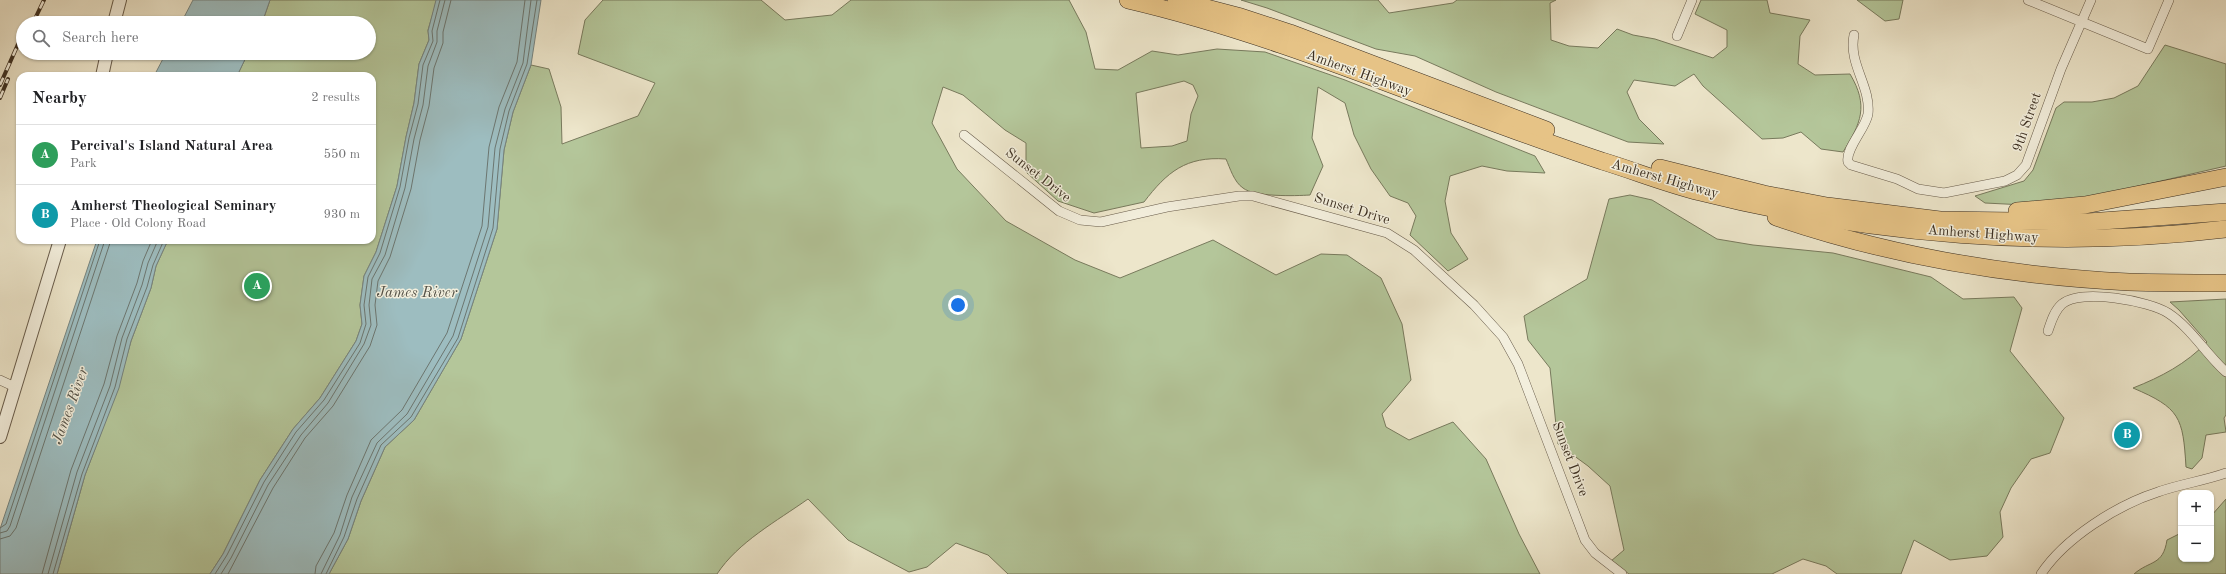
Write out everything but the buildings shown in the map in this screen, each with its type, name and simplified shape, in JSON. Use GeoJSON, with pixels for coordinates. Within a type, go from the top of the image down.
{"type":"FeatureCollection","features":[{"type":"Feature","properties":{"kind":"highway","name":"Amherst Highway"},"geometry":{"type":"LineString","coordinates":[[1128,0],[1225,26],[1319,57],[1515,131],[1700,192],[1786,211],[1857,223],[1953,233],[2067,239],[2122,238],[2226,230]]}},
{"type":"Feature","properties":{"kind":"highway","name":"Amherst Highway"},"geometry":{"type":"LineString","coordinates":[[1176,0],[1290,33],[1560,135],[1646,164],[1750,191],[1827,206],[1940,220],[1995,222],[2088,222],[2226,212]]}},
{"type":"Feature","properties":{"kind":"highway"},"geometry":{"type":"LineString","coordinates":[[1827,206],[1955,213],[2040,210],[2085,205],[2226,177]]}},
{"type":"Feature","properties":{"kind":"highway"},"geometry":{"type":"LineString","coordinates":[[1700,192],[1808,228],[1884,248],[1951,262],[2025,274],[2091,279],[2226,283]]}},
{"type":"Feature","properties":{"kind":"street"},"geometry":{"type":"LineString","coordinates":[[116,16],[120,0]]}},
{"type":"Feature","properties":{"kind":"street"},"geometry":{"type":"LineString","coordinates":[[1677,36],[1692,0]]}},
{"type":"Feature","properties":{"kind":"street"},"geometry":{"type":"LineString","coordinates":[[2028,0],[2148,49],[2169,0]]}},
{"type":"Feature","properties":{"kind":"street","name":"9th Street"},"geometry":{"type":"LineString","coordinates":[[1854,35],[1854,58],[1869,106],[1866,122],[1847,158],[1852,165],[1897,179],[1918,189],[1944,193],[1994,185],[2017,175],[2026,165],[2031,156],[2061,68],[2090,0]]}},
{"type":"Feature","properties":{"kind":"street"},"geometry":{"type":"LineString","coordinates":[[103,72],[105,60]]}},
{"type":"Feature","properties":{"kind":"street","name":"Sunset Drive"},"geometry":{"type":"LineString","coordinates":[[964,134],[1060,211],[1080,220],[1107,221],[1167,207],[1239,196],[1253,196],[1376,229],[1401,241],[1447,279],[1502,336],[1518,364],[1585,540],[1595,553],[1622,574]]}},
{"type":"Feature","properties":{"kind":"street"},"geometry":{"type":"LineString","coordinates":[[0,437],[59,244]]}},
{"type":"Feature","properties":{"kind":"street"},"geometry":{"type":"LineString","coordinates":[[2048,331],[2057,310],[2067,301],[2096,296],[2147,304],[2168,313],[2178,320],[2226,372]]}},
{"type":"Feature","properties":{"kind":"street"},"geometry":{"type":"LineString","coordinates":[[0,380],[15,387]]}},
{"type":"Feature","properties":{"kind":"street"},"geometry":{"type":"LineString","coordinates":[[2041,574],[2056,554],[2067,545],[2126,505],[2159,491],[2226,473]]}},
{"type":"Feature","properties":{"kind":"green space"},"geometry":{"type":"Polygon","coordinates":[[[270,0],[437,0],[428,30],[429,40],[419,64],[414,103],[397,186],[376,252],[364,276],[360,305],[362,324],[356,341],[320,398],[293,429],[260,480],[223,554],[210,574],[57,574],[85,475],[118,388],[131,341],[151,288],[156,266],[166,244],[376,244],[376,72],[239,72],[245,60],[376,60],[376,16],[264,16],[270,0]]]}},
{"type":"Feature","properties":{"kind":"green space"},"geometry":{"type":"Polygon","coordinates":[[[603,0],[761,0],[785,20],[832,15],[851,0],[1069,0],[1086,32],[1095,69],[1118,70],[1152,51],[1178,55],[1217,49],[1265,52],[1345,80],[1535,156],[1545,173],[1507,171],[1482,166],[1450,176],[1445,201],[1451,233],[1468,259],[1448,271],[1410,235],[1416,216],[1408,203],[1390,196],[1371,169],[1354,135],[1345,103],[1318,87],[1312,138],[1323,166],[1310,195],[1275,195],[1248,191],[1237,182],[1226,159],[1200,160],[1189,163],[1170,174],[1152,191],[1144,202],[1094,213],[1058,201],[1026,172],[1026,143],[1005,130],[963,95],[943,87],[932,123],[957,169],[1006,221],[1075,260],[1120,278],[1213,240],[1276,275],[1321,254],[1347,255],[1381,278],[1402,324],[1411,380],[1382,414],[1386,427],[1409,440],[1453,422],[1486,459],[1519,534],[1540,574],[1008,574],[988,555],[956,543],[927,567],[909,572],[848,540],[808,499],[747,542],[726,562],[717,574],[329,574],[348,539],[361,501],[385,447],[414,420],[461,339],[497,229],[504,150],[513,112],[531,65],[549,69],[561,107],[562,144],[638,116],[655,83],[578,54],[585,20],[603,0]],[[1184,81],[1136,93],[1141,148],[1172,146],[1187,141],[1191,114],[1198,96],[1193,85],[1184,81]]]}},
{"type":"Feature","properties":{"kind":"green space"},"geometry":{"type":"Polygon","coordinates":[[[1241,0],[1378,0],[1389,13],[1453,3],[1457,0],[1556,0],[1550,3],[1551,40],[1569,46],[1598,48],[1617,29],[1633,35],[1655,39],[1713,58],[1727,47],[1727,30],[1695,14],[1701,0],[1767,0],[1770,13],[1810,20],[1800,36],[1798,64],[1815,75],[1850,74],[1856,85],[1859,96],[1861,105],[1860,114],[1854,132],[1843,152],[1821,149],[1801,132],[1783,138],[1762,139],[1703,86],[1694,74],[1675,86],[1634,80],[1627,92],[1639,119],[1664,144],[1628,142],[1496,92],[1415,56],[1376,49],[1267,8],[1241,0]]]}},
{"type":"Feature","properties":{"kind":"green space"},"geometry":{"type":"Polygon","coordinates":[[[1857,0],[1903,0],[1899,19],[1885,21],[1857,0]]]}},
{"type":"Feature","properties":{"kind":"green space"},"geometry":{"type":"Polygon","coordinates":[[[2165,45],[2226,64],[2226,166],[2087,198],[2025,205],[1985,203],[1975,196],[2024,181],[2033,170],[2056,108],[2064,102],[2092,102],[2114,98],[2138,86],[2165,45]]]}},
{"type":"Feature","properties":{"kind":"green space"},"geometry":{"type":"Polygon","coordinates":[[[1630,195],[1652,200],[1717,239],[1753,245],[1833,253],[1931,277],[1963,299],[2014,297],[2022,308],[2010,351],[2064,418],[2050,453],[2031,459],[2011,488],[2000,512],[2003,537],[1987,556],[1950,560],[1914,540],[1901,574],[1837,574],[1826,566],[1803,559],[1772,574],[1629,574],[1611,561],[1624,550],[1610,486],[1588,466],[1558,444],[1550,368],[1528,340],[1524,316],[1587,279],[1609,199],[1630,195]]]}},
{"type":"Feature","properties":{"kind":"green space"},"geometry":{"type":"Polygon","coordinates":[[[2226,299],[2226,415],[2224,418],[2226,432],[2206,435],[2202,458],[2192,469],[2186,467],[2183,436],[2176,416],[2161,402],[2133,388],[2173,369],[2191,357],[2207,342],[2170,302],[2226,299]]]}},
{"type":"Feature","properties":{"kind":"green space"},"geometry":{"type":"Polygon","coordinates":[[[2226,499],[2226,574],[2134,574],[2155,562],[2162,554],[2167,540],[2178,534],[2178,562],[2214,562],[2214,513],[2226,499]]]}},
{"type":"Feature","properties":{"kind":"water"},"geometry":{"type":"Polygon","coordinates":[[[193,0],[270,0],[264,16],[185,16],[193,0]]]}},
{"type":"Feature","properties":{"kind":"water","name":"James River"},"geometry":{"type":"Polygon","coordinates":[[[436,0],[541,0],[531,65],[513,112],[504,150],[497,229],[461,339],[414,420],[385,447],[361,501],[348,539],[329,574],[210,574],[223,554],[260,480],[293,429],[320,398],[356,341],[362,324],[360,305],[364,276],[376,252],[397,186],[414,103],[419,64],[429,40],[428,31],[436,0]]]}},
{"type":"Feature","properties":{"kind":"water"},"geometry":{"type":"Polygon","coordinates":[[[162,60],[245,60],[239,72],[156,72],[162,60]]]}},
{"type":"Feature","properties":{"kind":"water","name":"James River"},"geometry":{"type":"Polygon","coordinates":[[[96,244],[166,244],[156,266],[151,288],[131,341],[119,388],[85,475],[57,574],[0,574],[0,529],[96,244]]]}},
{"type":"Feature","properties":{"kind":"railway"},"geometry":{"type":"LineString","coordinates":[[36,16],[44,0]]}},
{"type":"Feature","properties":{"kind":"railway"},"geometry":{"type":"LineString","coordinates":[[0,85],[16,49]]}},
{"type":"Feature","properties":{"kind":"railway"},"geometry":{"type":"LineString","coordinates":[[0,98],[8,79]]}},
{"type":"Feature","properties":{"kind":"place","name":"Percival's Island Natural Area"},"geometry":{"type":"Point","coordinates":[257,286]}},
{"type":"Feature","properties":{"kind":"place","name":"Amherst Theological Seminary"},"geometry":{"type":"Point","coordinates":[2127,435]}}]}
